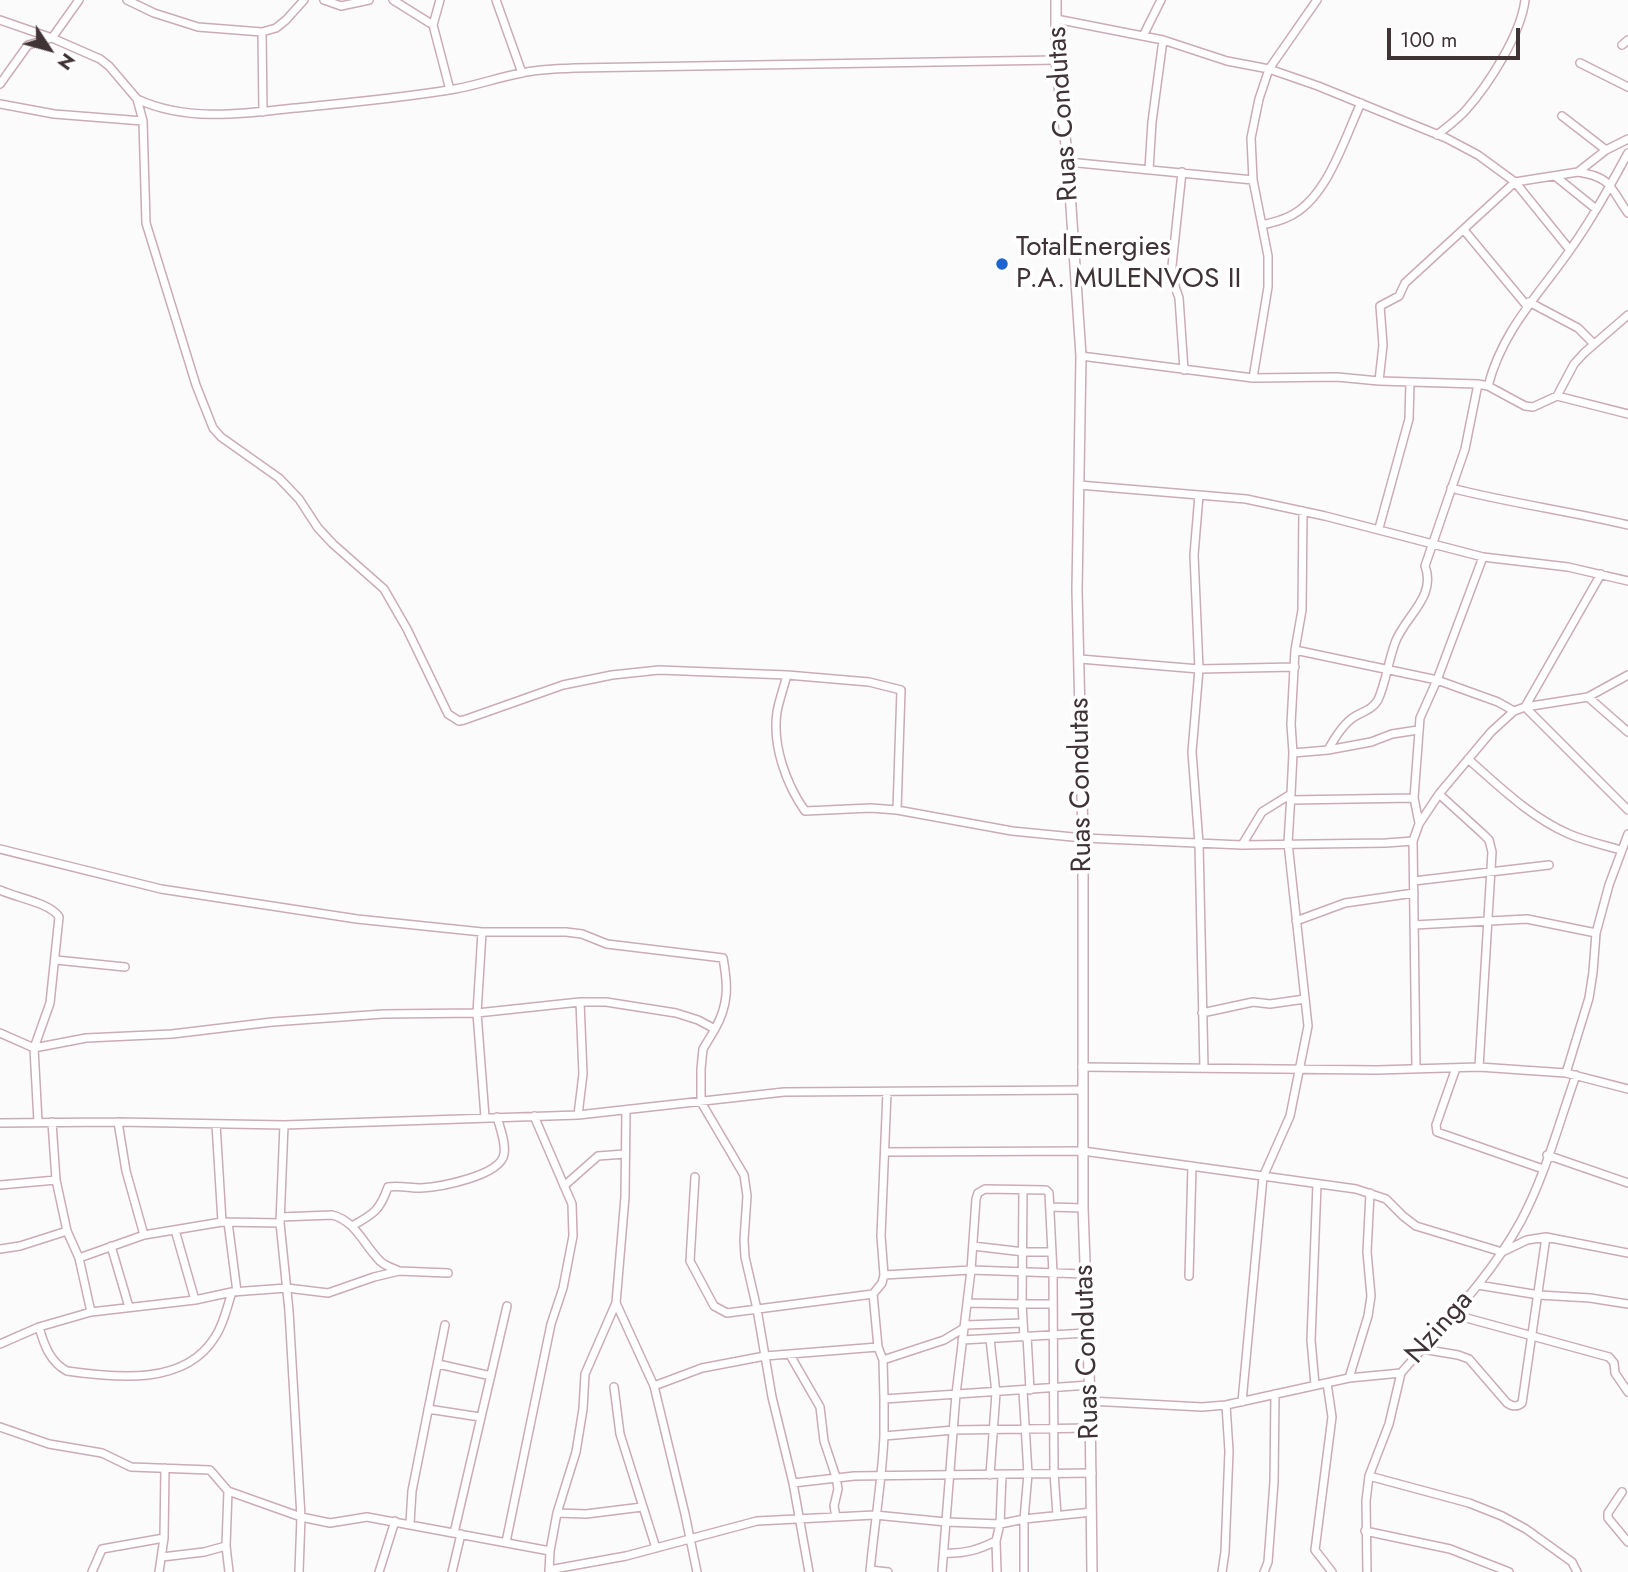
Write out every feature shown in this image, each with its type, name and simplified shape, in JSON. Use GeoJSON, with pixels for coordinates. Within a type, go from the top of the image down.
{"type":"FeatureCollection","features":[{"type":"Feature","properties":{"kind":"street"},"geometry":{"type":"LineString","coordinates":[[0,83],[28,45],[52,38],[79,0]]}},
{"type":"Feature","properties":{"kind":"street"},"geometry":{"type":"LineString","coordinates":[[127,0],[154,13],[198,27],[262,32],[276,28],[304,0]]}},
{"type":"Feature","properties":{"kind":"street"},"geometry":{"type":"LineString","coordinates":[[324,0],[341,6],[369,0]]}},
{"type":"Feature","properties":{"kind":"street"},"geometry":{"type":"LineString","coordinates":[[393,0],[432,25]]}},
{"type":"Feature","properties":{"kind":"street"},"geometry":{"type":"LineString","coordinates":[[440,0],[432,25],[450,90]]}},
{"type":"Feature","properties":{"kind":"street"},"geometry":{"type":"LineString","coordinates":[[496,0],[522,73]]}},
{"type":"Feature","properties":{"kind":"street","name":"Ruas Condutas"},"geometry":{"type":"LineString","coordinates":[[1056,0],[1056,60],[1068,162],[1081,356],[1077,590],[1083,838],[1083,1208],[1092,1473],[1091,1572]]}},
{"type":"Feature","properties":{"kind":"street"},"geometry":{"type":"LineString","coordinates":[[1143,36],[1161,0]]}},
{"type":"Feature","properties":{"kind":"street"},"geometry":{"type":"LineString","coordinates":[[1252,377],[1268,287],[1268,256],[1254,180],[1251,138],[1259,99],[1269,69],[1317,0]]}},
{"type":"Feature","properties":{"kind":"street"},"geometry":{"type":"LineString","coordinates":[[1437,135],[1466,110],[1492,74],[1524,10],[1524,0]]}},
{"type":"Feature","properties":{"kind":"street"},"geometry":{"type":"LineString","coordinates":[[1056,19],[1163,40],[1227,61],[1269,69],[1437,135],[1478,155],[1515,182],[1570,250]]}},
{"type":"Feature","properties":{"kind":"street"},"geometry":{"type":"LineString","coordinates":[[0,20],[52,38],[106,62],[138,99],[156,108],[190,114],[263,112],[450,90],[481,85],[522,73],[575,68],[1056,60]]}},
{"type":"Feature","properties":{"kind":"street"},"geometry":{"type":"LineString","coordinates":[[262,32],[263,112]]}},
{"type":"Feature","properties":{"kind":"street"},"geometry":{"type":"LineString","coordinates":[[1149,169],[1163,40]]}},
{"type":"Feature","properties":{"kind":"street"},"geometry":{"type":"LineString","coordinates":[[1580,63],[1628,87]]}},
{"type":"Feature","properties":{"kind":"street"},"geometry":{"type":"LineString","coordinates":[[138,99],[144,121],[146,222],[196,385],[213,429],[279,478],[299,499],[318,528],[333,544],[384,589],[451,717],[464,720],[562,685],[612,675],[659,670],[787,675],[869,682],[901,690],[897,810]]}},
{"type":"Feature","properties":{"kind":"street"},"geometry":{"type":"LineString","coordinates":[[1262,226],[1290,217],[1317,194],[1361,103]]}},
{"type":"Feature","properties":{"kind":"street"},"geometry":{"type":"LineString","coordinates":[[0,104],[54,114],[144,121]]}},
{"type":"Feature","properties":{"kind":"street"},"geometry":{"type":"LineString","coordinates":[[1562,116],[1606,150]]}},
{"type":"Feature","properties":{"kind":"street"},"geometry":{"type":"LineString","coordinates":[[1578,172],[1606,150],[1628,139]]}},
{"type":"Feature","properties":{"kind":"street"},"geometry":{"type":"LineString","coordinates":[[1488,386],[1504,345],[1528,304],[1570,250],[1606,196],[1628,153]]}},
{"type":"Feature","properties":{"kind":"street"},"geometry":{"type":"LineString","coordinates":[[1068,162],[1254,180]]}},
{"type":"Feature","properties":{"kind":"street"},"geometry":{"type":"LineString","coordinates":[[1182,172],[1171,275],[1180,309],[1184,370]]}},
{"type":"Feature","properties":{"kind":"street"},"geometry":{"type":"LineString","coordinates":[[1379,381],[1383,345],[1380,306],[1399,296],[1405,283],[1515,182],[1578,172],[1600,176],[1611,187],[1628,213]]}},
{"type":"Feature","properties":{"kind":"street"},"geometry":{"type":"LineString","coordinates":[[1555,176],[1596,209]]}},
{"type":"Feature","properties":{"kind":"street"},"geometry":{"type":"LineString","coordinates":[[1606,196],[1617,198]]}},
{"type":"Feature","properties":{"kind":"street"},"geometry":{"type":"LineString","coordinates":[[1464,230],[1528,304],[1578,328],[1594,344]]}},
{"type":"Feature","properties":{"kind":"street"},"geometry":{"type":"LineString","coordinates":[[1558,396],[1574,364],[1628,315]]}},
{"type":"Feature","properties":{"kind":"street"},"geometry":{"type":"LineString","coordinates":[[1081,356],[1252,377],[1337,377],[1478,384],[1533,407],[1558,396],[1628,414]]}},
{"type":"Feature","properties":{"kind":"street"},"geometry":{"type":"LineString","coordinates":[[1379,528],[1409,419],[1410,382]]}},
{"type":"Feature","properties":{"kind":"street"},"geometry":{"type":"LineString","coordinates":[[1328,750],[1354,716],[1374,705],[1383,687],[1399,631],[1415,614],[1423,598],[1428,579],[1425,566],[1468,439],[1478,384]]}},
{"type":"Feature","properties":{"kind":"street"},"geometry":{"type":"LineString","coordinates":[[1079,485],[1246,499],[1379,528],[1483,557],[1568,567],[1628,581]]}},
{"type":"Feature","properties":{"kind":"street"},"geometry":{"type":"LineString","coordinates":[[1451,488],[1501,501],[1574,512],[1628,525]]}},
{"type":"Feature","properties":{"kind":"street"},"geometry":{"type":"LineString","coordinates":[[1199,495],[1194,555],[1199,669],[1192,752],[1199,844],[1204,1068]]}},
{"type":"Feature","properties":{"kind":"street"},"geometry":{"type":"LineString","coordinates":[[1242,1402],[1263,1177],[1287,1123],[1308,1026],[1289,843],[1295,650],[1302,610],[1303,512]]}},
{"type":"Feature","properties":{"kind":"street"},"geometry":{"type":"LineString","coordinates":[[1419,824],[1414,798],[1418,730],[1424,707],[1437,680],[1483,557]]}},
{"type":"Feature","properties":{"kind":"street"},"geometry":{"type":"LineString","coordinates":[[1525,707],[1601,574]]}},
{"type":"Feature","properties":{"kind":"street"},"geometry":{"type":"LineString","coordinates":[[1295,650],[1437,680],[1498,702],[1514,711]]}},
{"type":"Feature","properties":{"kind":"street"},"geometry":{"type":"LineString","coordinates":[[1080,659],[1199,669],[1295,667]]}},
{"type":"Feature","properties":{"kind":"street"},"geometry":{"type":"LineString","coordinates":[[787,675],[777,711],[778,747],[792,789],[805,811],[871,808],[897,810],[1012,831],[1199,844],[1386,844],[1413,841]]}},
{"type":"Feature","properties":{"kind":"street"},"geometry":{"type":"LineString","coordinates":[[1416,1069],[1413,841],[1419,824],[1468,759],[1514,711],[1588,697],[1628,675]]}},
{"type":"Feature","properties":{"kind":"street"},"geometry":{"type":"LineString","coordinates":[[1588,697],[1628,732]]}},
{"type":"Feature","properties":{"kind":"street"},"geometry":{"type":"LineString","coordinates":[[1525,707],[1628,810]]}},
{"type":"Feature","properties":{"kind":"street"},"geometry":{"type":"LineString","coordinates":[[1293,752],[1328,750],[1418,730]]}},
{"type":"Feature","properties":{"kind":"street"},"geometry":{"type":"LineString","coordinates":[[1468,759],[1513,798],[1553,826],[1583,839],[1621,850]]}},
{"type":"Feature","properties":{"kind":"street"},"geometry":{"type":"LineString","coordinates":[[1439,794],[1489,840],[1492,852],[1489,870],[1490,921],[1479,1067]]}},
{"type":"Feature","properties":{"kind":"street"},"geometry":{"type":"LineString","coordinates":[[1242,845],[1262,812],[1290,797],[1414,798]]}},
{"type":"Feature","properties":{"kind":"street"},"geometry":{"type":"LineString","coordinates":[[1566,1073],[1591,985],[1595,933],[1627,838]]}},
{"type":"Feature","properties":{"kind":"street"},"geometry":{"type":"LineString","coordinates":[[0,849],[161,889],[356,919],[482,932],[566,932],[582,934],[607,944],[723,958],[728,991],[721,1017],[703,1049],[701,1101],[744,1175],[747,1196],[745,1257],[793,1483],[808,1572]]}},
{"type":"Feature","properties":{"kind":"street"},"geometry":{"type":"LineString","coordinates":[[1414,881],[1549,865]]}},
{"type":"Feature","properties":{"kind":"street"},"geometry":{"type":"LineString","coordinates":[[0,890],[55,909],[59,917],[50,1003],[34,1048],[38,1122]]}},
{"type":"Feature","properties":{"kind":"street"},"geometry":{"type":"LineString","coordinates":[[1296,921],[1345,903],[1414,893]]}},
{"type":"Feature","properties":{"kind":"street"},"geometry":{"type":"LineString","coordinates":[[1414,925],[1533,919],[1595,933]]}},
{"type":"Feature","properties":{"kind":"street"},"geometry":{"type":"LineString","coordinates":[[482,932],[477,1013],[485,1117]]}},
{"type":"Feature","properties":{"kind":"street"},"geometry":{"type":"LineString","coordinates":[[56,960],[125,967]]}},
{"type":"Feature","properties":{"kind":"street"},"geometry":{"type":"LineString","coordinates":[[1202,1013],[1252,1002],[1270,1004],[1305,999]]}},
{"type":"Feature","properties":{"kind":"street"},"geometry":{"type":"LineString","coordinates":[[0,1033],[34,1048],[86,1038],[172,1034],[272,1022],[383,1014],[477,1013],[580,1002],[606,1002],[676,1013],[715,1029]]}},
{"type":"Feature","properties":{"kind":"street"},"geometry":{"type":"LineString","coordinates":[[578,1115],[583,1074],[580,1002]]}},
{"type":"Feature","properties":{"kind":"street"},"geometry":{"type":"LineString","coordinates":[[1083,1067],[1479,1067],[1566,1073],[1628,1090]]}},
{"type":"Feature","properties":{"kind":"street"},"geometry":{"type":"LineString","coordinates":[[1456,1068],[1436,1125],[1437,1132],[1542,1169]]}},
{"type":"Feature","properties":{"kind":"street","name":"Nzinga"},"geometry":{"type":"LineString","coordinates":[[1090,1401],[1202,1407],[1226,1405],[1349,1378],[1401,1373],[1478,1285],[1524,1215],[1576,1075]]}},
{"type":"Feature","properties":{"kind":"street"},"geometry":{"type":"LineString","coordinates":[[0,1123],[284,1125],[578,1115],[784,1092],[1083,1090]]}},
{"type":"Feature","properties":{"kind":"street"},"geometry":{"type":"LineString","coordinates":[[695,1177],[690,1253],[693,1269],[718,1309],[727,1313],[873,1294],[882,1283],[884,1275],[881,1236],[887,1092]]}},
{"type":"Feature","properties":{"kind":"street"},"geometry":{"type":"LineString","coordinates":[[626,1110],[625,1197],[616,1303],[585,1374],[576,1452],[557,1513],[549,1571],[656,1548],[757,1521],[875,1515],[1000,1524],[1057,1515],[1092,1513]]}},
{"type":"Feature","properties":{"kind":"street"},"geometry":{"type":"LineString","coordinates":[[506,1542],[551,1324],[563,1288],[573,1236],[572,1204],[534,1116]]}},
{"type":"Feature","properties":{"kind":"street"},"geometry":{"type":"LineString","coordinates":[[352,1226],[368,1218],[382,1206],[388,1187],[425,1188],[466,1180],[496,1166],[502,1161],[504,1154],[497,1117]]}},
{"type":"Feature","properties":{"kind":"street"},"geometry":{"type":"LineString","coordinates":[[52,1122],[56,1180],[67,1231],[79,1258],[92,1312]]}},
{"type":"Feature","properties":{"kind":"street"},"geometry":{"type":"LineString","coordinates":[[118,1122],[126,1171],[144,1235]]}},
{"type":"Feature","properties":{"kind":"street"},"geometry":{"type":"LineString","coordinates":[[39,1327],[48,1352],[56,1363],[67,1371],[159,1374],[188,1365],[207,1348],[220,1327],[234,1292],[216,1124]]}},
{"type":"Feature","properties":{"kind":"street"},"geometry":{"type":"LineString","coordinates":[[284,1125],[280,1220],[287,1288],[301,1517],[299,1572]]}},
{"type":"Feature","properties":{"kind":"street"},"geometry":{"type":"LineString","coordinates":[[885,1152],[1083,1151],[1370,1194],[1385,1199],[1416,1226],[1502,1252],[1527,1240],[1546,1237],[1628,1253]]}},
{"type":"Feature","properties":{"kind":"street"},"geometry":{"type":"LineString","coordinates":[[564,1186],[598,1156],[625,1154]]}},
{"type":"Feature","properties":{"kind":"street"},"geometry":{"type":"LineString","coordinates":[[1547,1156],[1628,1183]]}},
{"type":"Feature","properties":{"kind":"street"},"geometry":{"type":"LineString","coordinates":[[1189,1276],[1192,1166]]}},
{"type":"Feature","properties":{"kind":"street"},"geometry":{"type":"LineString","coordinates":[[0,1185],[56,1180]]}},
{"type":"Feature","properties":{"kind":"street"},"geometry":{"type":"LineString","coordinates":[[1315,1385],[1311,1340],[1317,1184]]}},
{"type":"Feature","properties":{"kind":"street"},"geometry":{"type":"LineString","coordinates":[[942,1572],[956,1394],[968,1303],[976,1199],[985,1189],[1047,1191],[1051,1207],[1054,1474],[1057,1515]]}},
{"type":"Feature","properties":{"kind":"street"},"geometry":{"type":"LineString","coordinates":[[1023,1190],[1022,1304],[1028,1474],[1024,1519],[1024,1572]]}},
{"type":"Feature","properties":{"kind":"street"},"geometry":{"type":"LineString","coordinates":[[1349,1378],[1368,1316],[1371,1296],[1367,1252],[1370,1194]]}},
{"type":"Feature","properties":{"kind":"street"},"geometry":{"type":"LineString","coordinates":[[1051,1207],[1083,1208]]}},
{"type":"Feature","properties":{"kind":"street"},"geometry":{"type":"LineString","coordinates":[[79,1258],[144,1235],[225,1222],[332,1215],[347,1221],[380,1261],[399,1271]]}},
{"type":"Feature","properties":{"kind":"street"},"geometry":{"type":"LineString","coordinates":[[175,1230],[195,1300]]}},
{"type":"Feature","properties":{"kind":"street"},"geometry":{"type":"LineString","coordinates":[[0,1249],[20,1246],[67,1231]]}},
{"type":"Feature","properties":{"kind":"street"},"geometry":{"type":"LineString","coordinates":[[1422,1349],[1469,1359],[1507,1403],[1518,1406],[1524,1398],[1546,1237]]}},
{"type":"Feature","properties":{"kind":"street"},"geometry":{"type":"LineString","coordinates":[[111,1246],[130,1307]]}},
{"type":"Feature","properties":{"kind":"street"},"geometry":{"type":"LineString","coordinates":[[973,1246],[1024,1252],[1052,1252]]}},
{"type":"Feature","properties":{"kind":"street"},"geometry":{"type":"LineString","coordinates":[[884,1275],[971,1270],[1085,1274]]}},
{"type":"Feature","properties":{"kind":"street"},"geometry":{"type":"LineString","coordinates":[[0,1344],[39,1327],[92,1312],[195,1300],[234,1292],[287,1288],[328,1293],[399,1271],[448,1273]]}},
{"type":"Feature","properties":{"kind":"street"},"geometry":{"type":"LineString","coordinates":[[1478,1285],[1539,1295],[1590,1298],[1628,1304]]}},
{"type":"Feature","properties":{"kind":"street"},"geometry":{"type":"LineString","coordinates":[[873,1294],[878,1347],[883,1360],[884,1436],[883,1475],[875,1515],[870,1571],[888,1572]]}},
{"type":"Feature","properties":{"kind":"street"},"geometry":{"type":"LineString","coordinates":[[616,1303],[654,1386],[697,1572]]}},
{"type":"Feature","properties":{"kind":"street"},"geometry":{"type":"LineString","coordinates":[[968,1303],[1053,1304]]}},
{"type":"Feature","properties":{"kind":"street"},"geometry":{"type":"LineString","coordinates":[[452,1572],[480,1417],[507,1306]]}},
{"type":"Feature","properties":{"kind":"street"},"geometry":{"type":"LineString","coordinates":[[1452,1314],[1609,1357],[1614,1363],[1615,1373],[1628,1391]]}},
{"type":"Feature","properties":{"kind":"street"},"geometry":{"type":"LineString","coordinates":[[883,1360],[944,1340],[964,1326],[1023,1323]]}},
{"type":"Feature","properties":{"kind":"street"},"geometry":{"type":"LineString","coordinates":[[410,1523],[412,1491],[445,1325]]}},
{"type":"Feature","properties":{"kind":"street"},"geometry":{"type":"LineString","coordinates":[[962,1340],[1087,1333]]}},
{"type":"Feature","properties":{"kind":"street"},"geometry":{"type":"LineString","coordinates":[[990,1339],[996,1393],[990,1475]]}},
{"type":"Feature","properties":{"kind":"street"},"geometry":{"type":"LineString","coordinates":[[654,1386],[702,1368],[765,1356],[878,1347]]}},
{"type":"Feature","properties":{"kind":"street"},"geometry":{"type":"LineString","coordinates":[[790,1355],[818,1402],[824,1441],[838,1489],[834,1506],[836,1517]]}},
{"type":"Feature","properties":{"kind":"street"},"geometry":{"type":"LineString","coordinates":[[438,1364],[491,1376]]}},
{"type":"Feature","properties":{"kind":"street"},"geometry":{"type":"LineString","coordinates":[[1367,1572],[1365,1531],[1369,1476],[1390,1424],[1401,1373]]}},
{"type":"Feature","properties":{"kind":"street"},"geometry":{"type":"LineString","coordinates":[[1326,1383],[1332,1417],[1315,1549],[1332,1572]]}},
{"type":"Feature","properties":{"kind":"street"},"geometry":{"type":"LineString","coordinates":[[884,1399],[1090,1385]]}},
{"type":"Feature","properties":{"kind":"street"},"geometry":{"type":"LineString","coordinates":[[614,1387],[620,1434],[656,1548]]}},
{"type":"Feature","properties":{"kind":"street"},"geometry":{"type":"LineString","coordinates":[[1265,1572],[1274,1482],[1275,1394]]}},
{"type":"Feature","properties":{"kind":"street"},"geometry":{"type":"LineString","coordinates":[[1222,1572],[1229,1451],[1226,1405]]}},
{"type":"Feature","properties":{"kind":"street"},"geometry":{"type":"LineString","coordinates":[[428,1409],[480,1417]]}},
{"type":"Feature","properties":{"kind":"street"},"geometry":{"type":"LineString","coordinates":[[0,1427],[49,1444],[102,1453],[126,1466],[209,1471],[228,1491],[301,1517],[330,1522],[367,1517],[550,1551]]}},
{"type":"Feature","properties":{"kind":"street"},"geometry":{"type":"LineString","coordinates":[[884,1436],[954,1430],[1091,1429]]}},
{"type":"Feature","properties":{"kind":"street"},"geometry":{"type":"LineString","coordinates":[[159,1572],[164,1538],[165,1468]]}},
{"type":"Feature","properties":{"kind":"street"},"geometry":{"type":"LineString","coordinates":[[793,1483],[883,1475],[1092,1473]]}},
{"type":"Feature","properties":{"kind":"street"},"geometry":{"type":"LineString","coordinates":[[997,1572],[996,1541],[1000,1524],[1002,1475]]}},
{"type":"Feature","properties":{"kind":"street"},"geometry":{"type":"LineString","coordinates":[[1369,1476],[1469,1503],[1502,1516],[1572,1562],[1577,1572]]}},
{"type":"Feature","properties":{"kind":"street"},"geometry":{"type":"LineString","coordinates":[[228,1491],[226,1546],[229,1572]]}},
{"type":"Feature","properties":{"kind":"street"},"geometry":{"type":"LineString","coordinates":[[1622,1492],[1608,1513],[1608,1518],[1628,1542]]}},
{"type":"Feature","properties":{"kind":"street"},"geometry":{"type":"LineString","coordinates":[[557,1513],[595,1513],[642,1507]]}},
{"type":"Feature","properties":{"kind":"street"},"geometry":{"type":"LineString","coordinates":[[379,1572],[395,1521]]}},
{"type":"Feature","properties":{"kind":"street"},"geometry":{"type":"LineString","coordinates":[[1365,1531],[1450,1549],[1509,1572]]}},
{"type":"Feature","properties":{"kind":"street"},"geometry":{"type":"LineString","coordinates":[[92,1572],[102,1549],[164,1538]]}},
{"type":"Feature","properties":{"kind":"street"},"geometry":{"type":"LineString","coordinates":[[944,1553],[962,1554],[996,1541]]}},
{"type":"Feature","properties":{"kind":"street"},"geometry":{"type":"LineString","coordinates":[[162,1557],[204,1552],[226,1546]]}},
{"type":"Feature","properties":{"kind":"place","name":"TotalEnergies P.A. MULENVOS II"},"geometry":{"type":"Point","coordinates":[1002,264]}}]}
